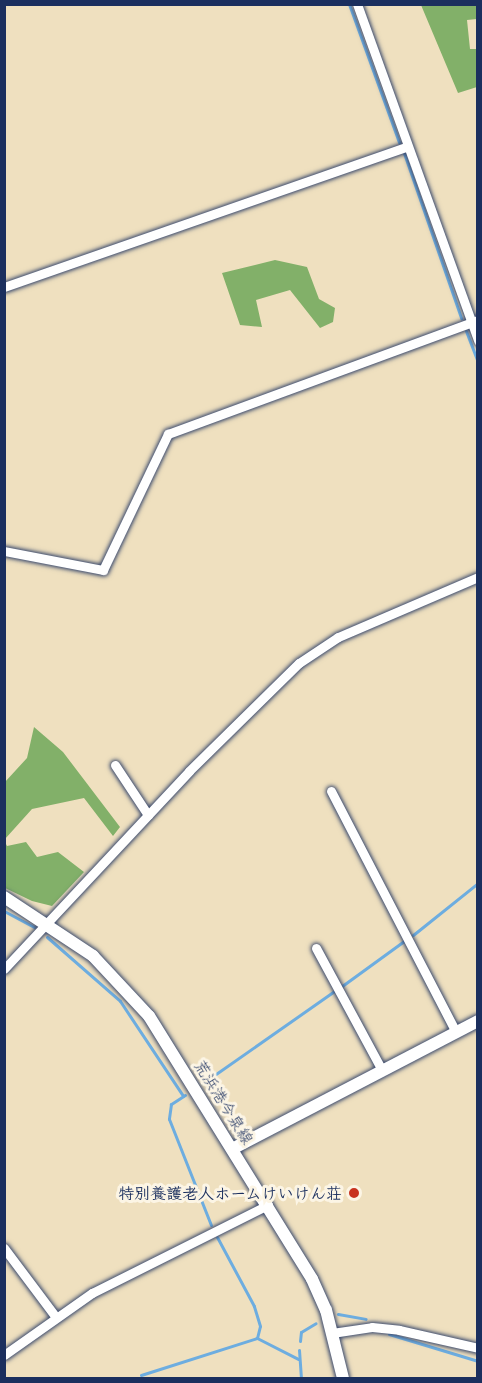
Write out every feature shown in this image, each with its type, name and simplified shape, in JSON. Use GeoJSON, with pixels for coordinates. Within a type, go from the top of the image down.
{"type":"FeatureCollection","features":[{"type":"Feature","properties":{"kind":"main road","name":"荒浜港今泉線"},"geometry":{"type":"LineString","coordinates":[[4,897],[48,922],[93,956],[149,1016],[234,1148],[319,1293],[343,1378]]}},
{"type":"Feature","properties":{"kind":"main road"},"geometry":{"type":"LineString","coordinates":[[234,1148],[477,1021]]}},
{"type":"Feature","properties":{"kind":"street"},"geometry":{"type":"LineString","coordinates":[[357,4],[407,147],[474,321],[477,341]]}},
{"type":"Feature","properties":{"kind":"street"},"geometry":{"type":"LineString","coordinates":[[4,287],[407,147]]}},
{"type":"Feature","properties":{"kind":"street"},"geometry":{"type":"LineString","coordinates":[[4,551],[96,573],[103,570],[168,434],[474,321]]}},
{"type":"Feature","properties":{"kind":"street"},"geometry":{"type":"LineString","coordinates":[[4,969],[148,815],[317,650],[477,577]]}},
{"type":"Feature","properties":{"kind":"street"},"geometry":{"type":"LineString","coordinates":[[115,765],[148,815]]}},
{"type":"Feature","properties":{"kind":"street"},"geometry":{"type":"LineString","coordinates":[[331,791],[456,1032]]}},
{"type":"Feature","properties":{"kind":"street"},"geometry":{"type":"LineString","coordinates":[[316,948],[382,1070]]}},
{"type":"Feature","properties":{"kind":"street"},"geometry":{"type":"LineString","coordinates":[[4,1355],[55,1316],[268,1205]]}},
{"type":"Feature","properties":{"kind":"street"},"geometry":{"type":"LineString","coordinates":[[4,1248],[55,1316]]}},
{"type":"Feature","properties":{"kind":"street"},"geometry":{"type":"LineString","coordinates":[[332,1333],[372,1327],[399,1330],[477,1348]]}},
{"type":"Feature","properties":{"kind":"green space"},"geometry":{"type":"Polygon","coordinates":[[[421,5],[477,5],[477,19],[467,20],[470,49],[477,49],[477,87],[458,93],[421,5]]]}},
{"type":"Feature","properties":{"kind":"green space"},"geometry":{"type":"Polygon","coordinates":[[[275,260],[307,267],[319,299],[335,308],[333,322],[320,328],[290,290],[256,300],[262,327],[240,325],[222,273],[275,260]]]}},
{"type":"Feature","properties":{"kind":"green space"},"geometry":{"type":"Polygon","coordinates":[[[34,727],[63,752],[120,827],[113,836],[84,798],[32,809],[5,839],[5,782],[27,758],[34,727]]]}},
{"type":"Feature","properties":{"kind":"green space"},"geometry":{"type":"Polygon","coordinates":[[[4,840],[7,846],[26,842],[37,857],[58,852],[84,872],[52,906],[32,901],[5,888],[4,840]]]}},
{"type":"Feature","properties":{"kind":"waterway"},"geometry":{"type":"LineString","coordinates":[[349,4],[399,142]]}},
{"type":"Feature","properties":{"kind":"waterway"},"geometry":{"type":"LineString","coordinates":[[404,153],[461,318]]}},
{"type":"Feature","properties":{"kind":"waterway"},"geometry":{"type":"LineString","coordinates":[[466,331],[478,363]]}},
{"type":"Feature","properties":{"kind":"waterway"},"geometry":{"type":"LineString","coordinates":[[413,935],[478,883]]}},
{"type":"Feature","properties":{"kind":"waterway"},"geometry":{"type":"LineString","coordinates":[[4,911],[34,927]]}},
{"type":"Feature","properties":{"kind":"waterway"},"geometry":{"type":"LineString","coordinates":[[47,937],[120,1001],[183,1096]]}},
{"type":"Feature","properties":{"kind":"waterway"},"geometry":{"type":"LineString","coordinates":[[342,986],[404,941]]}},
{"type":"Feature","properties":{"kind":"waterway"},"geometry":{"type":"LineString","coordinates":[[203,1083],[333,992]]}},
{"type":"Feature","properties":{"kind":"waterway"},"geometry":{"type":"LineString","coordinates":[[185,1095],[171,1104],[169,1119],[211,1225]]}},
{"type":"Feature","properties":{"kind":"waterway"},"geometry":{"type":"LineString","coordinates":[[141,1375],[257,1338],[260,1326],[254,1306],[217,1237]]}},
{"type":"Feature","properties":{"kind":"waterway"},"geometry":{"type":"LineString","coordinates":[[338,1314],[366,1319]]}},
{"type":"Feature","properties":{"kind":"waterway"},"geometry":{"type":"LineString","coordinates":[[300,1341],[301,1332],[316,1323]]}},
{"type":"Feature","properties":{"kind":"waterway"},"geometry":{"type":"LineString","coordinates":[[389,1334],[478,1361]]}},
{"type":"Feature","properties":{"kind":"waterway"},"geometry":{"type":"LineString","coordinates":[[257,1338],[298,1359]]}},
{"type":"Feature","properties":{"kind":"waterway"},"geometry":{"type":"LineString","coordinates":[[299,1350],[301,1378]]}},
{"type":"Feature","properties":{"kind":"place","name":"特別養護老人ホームけいけん荘"},"geometry":{"type":"Point","coordinates":[354,1193]}}]}
